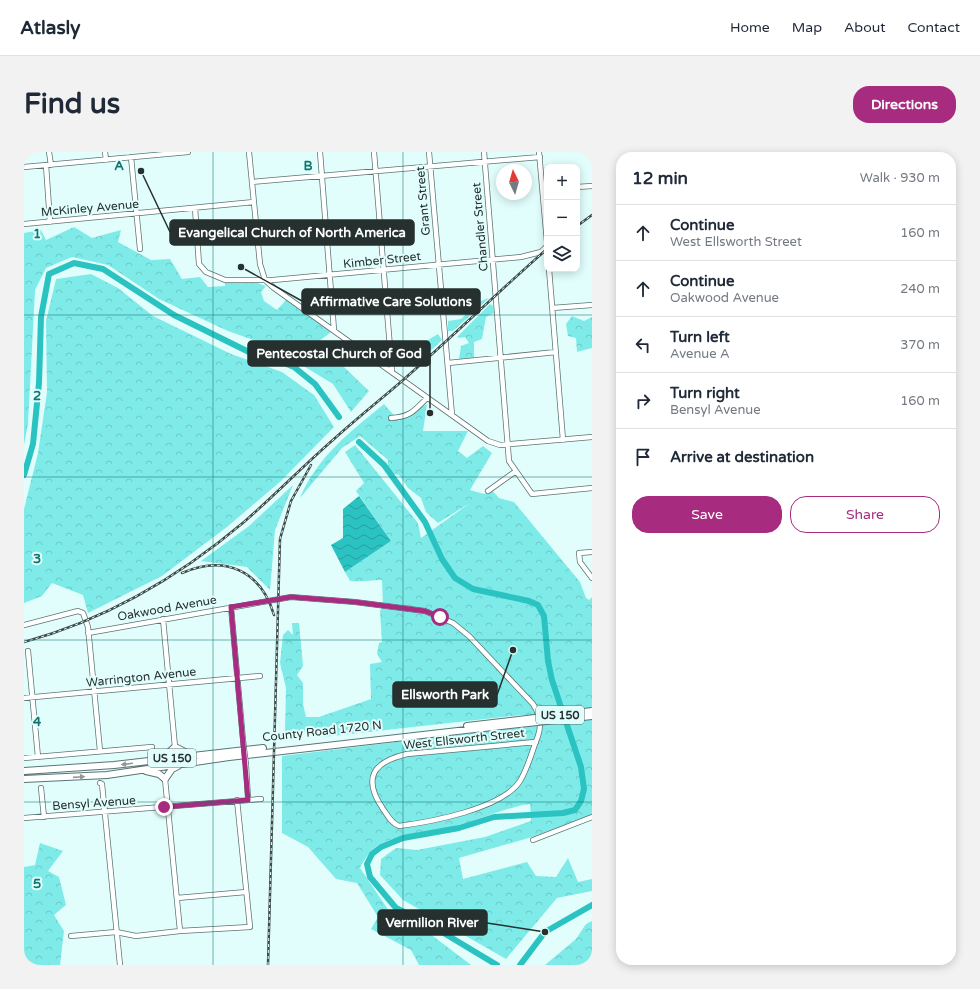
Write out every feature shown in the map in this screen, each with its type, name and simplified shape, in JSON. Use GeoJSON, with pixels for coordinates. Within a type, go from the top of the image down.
{"type":"FeatureCollection","features":[{"type":"Feature","properties":{"kind":"main road","name":"US 150"},"geometry":{"type":"LineString","coordinates":[[527,721],[592,711]]}},
{"type":"Feature","properties":{"kind":"main road","name":"US 150"},"geometry":{"type":"LineString","coordinates":[[527,721],[592,716]]}},
{"type":"Feature","properties":{"kind":"main road","name":"County Road 1720 N"},"geometry":{"type":"LineString","coordinates":[[24,770],[70,769],[145,762],[527,721]]}},
{"type":"Feature","properties":{"kind":"main road","name":"County Road 1720 N"},"geometry":{"type":"LineString","coordinates":[[185,763],[527,721]]}},
{"type":"Feature","properties":{"kind":"main road"},"geometry":{"type":"LineString","coordinates":[[145,762],[165,756],[174,747],[187,754],[196,756]]}},
{"type":"Feature","properties":{"kind":"main road"},"geometry":{"type":"LineString","coordinates":[[139,771],[159,774],[165,779],[172,769],[185,763]]}},
{"type":"Feature","properties":{"kind":"main road","name":"US 150"},"geometry":{"type":"LineString","coordinates":[[24,779],[107,775],[185,763]]}},
{"type":"Feature","properties":{"kind":"street"},"geometry":{"type":"LineString","coordinates":[[49,152],[50,222]]}},
{"type":"Feature","properties":{"kind":"street"},"geometry":{"type":"LineString","coordinates":[[105,152],[106,160]]}},
{"type":"Feature","properties":{"kind":"street"},"geometry":{"type":"LineString","coordinates":[[24,167],[106,160],[163,153],[188,152]]}},
{"type":"Feature","properties":{"kind":"street"},"geometry":{"type":"LineString","coordinates":[[249,152],[260,264],[265,280],[427,398],[494,444],[592,437]]}},
{"type":"Feature","properties":{"kind":"street"},"geometry":{"type":"LineString","coordinates":[[320,152],[334,330]]}},
{"type":"Feature","properties":{"kind":"street"},"geometry":{"type":"LineString","coordinates":[[374,152],[392,372]]}},
{"type":"Feature","properties":{"kind":"street","name":"Grant Street"},"geometry":{"type":"LineString","coordinates":[[429,152],[452,415]]}},
{"type":"Feature","properties":{"kind":"street","name":"Chandler Street"},"geometry":{"type":"LineString","coordinates":[[484,152],[510,461],[532,494],[592,488]]}},
{"type":"Feature","properties":{"kind":"street"},"geometry":{"type":"LineString","coordinates":[[252,182],[485,162],[540,154],[544,183]]}},
{"type":"Feature","properties":{"kind":"street"},"geometry":{"type":"LineString","coordinates":[[131,157],[140,249]]}},
{"type":"Feature","properties":{"kind":"street"},"geometry":{"type":"LineString","coordinates":[[580,188],[592,186]]}},
{"type":"Feature","properties":{"kind":"street"},"geometry":{"type":"LineString","coordinates":[[545,200],[547,236]]}},
{"type":"Feature","properties":{"kind":"street","name":"McKinley Avenue"},"geometry":{"type":"LineString","coordinates":[[24,224],[254,202]]}},
{"type":"Feature","properties":{"kind":"street","name":"Kimber Street"},"geometry":{"type":"LineString","coordinates":[[195,208],[199,264],[206,272],[217,278],[225,280],[265,280],[493,260],[520,257],[541,252],[544,249]]}},
{"type":"Feature","properties":{"kind":"street"},"geometry":{"type":"LineString","coordinates":[[549,272],[563,440]]}},
{"type":"Feature","properties":{"kind":"street"},"geometry":{"type":"LineString","coordinates":[[552,308],[592,305]]}},
{"type":"Feature","properties":{"kind":"street"},"geometry":{"type":"LineString","coordinates":[[448,363],[556,352]]}},
{"type":"Feature","properties":{"kind":"street"},"geometry":{"type":"LineString","coordinates":[[391,418],[403,417],[414,412],[427,398]]}},
{"type":"Feature","properties":{"kind":"street"},"geometry":{"type":"LineString","coordinates":[[488,491],[516,471]]}},
{"type":"Feature","properties":{"kind":"street"},"geometry":{"type":"LineString","coordinates":[[592,552],[579,553],[580,562],[592,578]]}},
{"type":"Feature","properties":{"kind":"street","name":"Oakwood Avenue"},"geometry":{"type":"LineString","coordinates":[[88,633],[291,597],[355,602]]}},
{"type":"Feature","properties":{"kind":"street","name":"West Ellsworth Street"},"geometry":{"type":"LineString","coordinates":[[355,602],[425,611],[453,623],[469,636],[538,711],[540,727],[536,742],[519,782],[511,791],[484,806],[458,814],[399,826],[393,824],[373,791],[373,776],[380,765],[390,758],[407,754],[536,742]]}},
{"type":"Feature","properties":{"kind":"street"},"geometry":{"type":"LineString","coordinates":[[231,607],[248,800]]}},
{"type":"Feature","properties":{"kind":"street"},"geometry":{"type":"LineString","coordinates":[[24,625],[78,611],[83,613],[85,616],[100,751]]}},
{"type":"Feature","properties":{"kind":"street"},"geometry":{"type":"LineString","coordinates":[[163,619],[174,747]]}},
{"type":"Feature","properties":{"kind":"street"},"geometry":{"type":"LineString","coordinates":[[28,651],[38,756]]}},
{"type":"Feature","properties":{"kind":"street","name":"Warrington Avenue"},"geometry":{"type":"LineString","coordinates":[[24,698],[260,676]]}},
{"type":"Feature","properties":{"kind":"street"},"geometry":{"type":"LineString","coordinates":[[24,758],[152,746]]}},
{"type":"Feature","properties":{"kind":"street"},"geometry":{"type":"LineString","coordinates":[[165,779],[180,931]]}},
{"type":"Feature","properties":{"kind":"street"},"geometry":{"type":"LineString","coordinates":[[100,783],[102,784],[120,965]]}},
{"type":"Feature","properties":{"kind":"street"},"geometry":{"type":"LineString","coordinates":[[41,788],[44,817]]}},
{"type":"Feature","properties":{"kind":"street","name":"Bensyl Avenue"},"geometry":{"type":"LineString","coordinates":[[24,818],[262,799]]}},
{"type":"Feature","properties":{"kind":"street"},"geometry":{"type":"LineString","coordinates":[[71,936],[116,932],[136,936],[180,931],[250,927],[237,800]]}},
{"type":"Feature","properties":{"kind":"street"},"geometry":{"type":"LineString","coordinates":[[533,840],[592,817]]}},
{"type":"Feature","properties":{"kind":"street"},"geometry":{"type":"LineString","coordinates":[[177,898],[246,892]]}},
{"type":"Feature","properties":{"kind":"green space"},"geometry":{"type":"Polygon","coordinates":[[[74,227],[92,238],[121,230],[118,242],[151,260],[170,259],[182,279],[200,277],[208,287],[225,286],[225,282],[255,282],[266,286],[261,292],[264,301],[277,310],[286,300],[331,332],[318,342],[369,391],[351,412],[333,384],[297,362],[259,342],[228,331],[159,299],[108,265],[72,257],[46,268],[35,290],[28,424],[24,445],[24,233],[41,230],[46,240],[74,227]]]}},
{"type":"Feature","properties":{"kind":"green space"},"geometry":{"type":"Polygon","coordinates":[[[91,274],[118,288],[153,316],[231,354],[282,372],[314,395],[334,427],[281,481],[227,527],[162,576],[88,613],[83,595],[52,583],[42,596],[24,603],[24,509],[38,453],[47,392],[46,321],[56,279],[91,274]]]}},
{"type":"Feature","properties":{"kind":"green space"},"geometry":{"type":"Polygon","coordinates":[[[489,298],[453,331],[448,331],[448,321],[461,319],[478,302],[489,298]]]}},
{"type":"Feature","properties":{"kind":"green space"},"geometry":{"type":"Polygon","coordinates":[[[490,304],[493,306],[494,313],[486,317],[482,339],[474,342],[474,358],[459,359],[461,346],[469,343],[465,337],[457,337],[490,304]]]}},
{"type":"Feature","properties":{"kind":"green space"},"geometry":{"type":"Polygon","coordinates":[[[572,316],[584,321],[592,317],[592,348],[577,352],[576,338],[568,336],[566,324],[572,316]]]}},
{"type":"Feature","properties":{"kind":"green space"},"geometry":{"type":"Polygon","coordinates":[[[438,334],[442,340],[420,361],[418,346],[438,334]]]}},
{"type":"Feature","properties":{"kind":"green space"},"geometry":{"type":"Polygon","coordinates":[[[384,404],[399,421],[427,404],[423,431],[468,431],[458,451],[467,458],[483,446],[492,453],[470,490],[484,494],[491,489],[499,498],[514,502],[580,582],[586,598],[589,600],[592,597],[592,815],[532,837],[459,858],[463,879],[527,862],[536,876],[556,877],[568,858],[578,882],[592,879],[592,891],[557,898],[506,959],[403,900],[380,875],[381,859],[396,848],[417,850],[485,837],[531,821],[530,804],[462,824],[392,839],[375,847],[366,857],[360,868],[389,911],[429,933],[471,965],[419,965],[411,950],[371,929],[378,917],[357,883],[336,879],[308,847],[282,833],[282,756],[528,726],[527,716],[522,715],[323,737],[317,730],[299,732],[296,738],[289,736],[285,741],[280,741],[285,731],[286,688],[280,663],[283,635],[288,630],[293,635],[292,623],[299,623],[303,666],[297,675],[303,683],[303,704],[306,717],[319,717],[371,699],[370,664],[382,662],[377,654],[379,643],[382,642],[380,611],[383,606],[382,580],[350,581],[345,572],[391,541],[356,491],[364,483],[345,452],[355,445],[418,523],[421,538],[470,503],[438,523],[426,512],[421,498],[408,488],[399,475],[388,473],[388,460],[360,436],[342,448],[300,498],[307,483],[325,458],[347,435],[384,404]]]}},
{"type":"Feature","properties":{"kind":"green space"},"geometry":{"type":"Polygon","coordinates":[[[293,485],[275,530],[270,590],[247,567],[201,561],[249,526],[293,485]]]}},
{"type":"Feature","properties":{"kind":"green space"},"geometry":{"type":"Polygon","coordinates":[[[40,843],[63,851],[48,871],[59,877],[66,905],[54,915],[64,931],[60,965],[37,965],[24,962],[24,867],[35,865],[40,843]]]}},
{"type":"Feature","properties":{"kind":"green space"},"geometry":{"type":"Polygon","coordinates":[[[592,921],[592,965],[545,965],[576,939],[586,924],[592,921]]]}},
{"type":"Feature","properties":{"kind":"water"},"geometry":{"type":"Polygon","coordinates":[[[359,496],[391,541],[345,572],[331,545],[343,538],[343,509],[359,496]]]}},
{"type":"Feature","properties":{"kind":"waterway"},"geometry":{"type":"LineString","coordinates":[[24,475],[33,444],[39,383],[41,317],[49,274],[74,263],[103,269],[174,315],[249,352],[272,358],[294,367],[315,384],[339,417]]}},
{"type":"Feature","properties":{"kind":"waterway"},"geometry":{"type":"LineString","coordinates":[[359,442],[384,465],[425,522],[442,559],[455,578],[473,589],[529,601],[538,605],[544,616],[548,661],[552,680],[581,767],[584,789],[581,801],[575,810],[563,813],[494,817],[459,828],[403,838],[381,847],[372,854],[367,864],[370,877],[396,908],[427,923],[497,965]]}},
{"type":"Feature","properties":{"kind":"waterway"},"geometry":{"type":"LineString","coordinates":[[520,965],[545,932],[592,905]]}},
{"type":"Feature","properties":{"kind":"railway"},"geometry":{"type":"LineString","coordinates":[[580,224],[592,215]]}},
{"type":"Feature","properties":{"kind":"railway"},"geometry":{"type":"LineString","coordinates":[[24,642],[84,622],[112,609],[168,578],[219,542],[244,522],[342,432],[420,365],[544,252]]}},
{"type":"Feature","properties":{"kind":"railway"},"geometry":{"type":"LineString","coordinates":[[268,965],[280,539],[291,501],[311,465]]}},
{"type":"Feature","properties":{"kind":"railway"},"geometry":{"type":"LineString","coordinates":[[182,573],[213,565],[227,566],[239,570],[251,577],[260,587],[268,600],[274,615]]}},
{"type":"Feature","properties":{"kind":"place","name":"Evangelical Church of North America"},"geometry":{"type":"Point","coordinates":[141,171]}},
{"type":"Feature","properties":{"kind":"place","name":"Affirmative Care Solutions"},"geometry":{"type":"Point","coordinates":[241,267]}},
{"type":"Feature","properties":{"kind":"place","name":"Pentecostal Church of God"},"geometry":{"type":"Point","coordinates":[430,413]}},
{"type":"Feature","properties":{"kind":"place","name":"Ellsworth Park"},"geometry":{"type":"Point","coordinates":[513,650]}},
{"type":"Feature","properties":{"kind":"place","name":"Vermilion River"},"geometry":{"type":"Point","coordinates":[545,932]}},
{"type":"Feature","properties":{"kind":"route"},"geometry":{"type":"LineString","coordinates":[[164,807],[248,800],[231,607],[291,597],[355,602],[425,611],[440,617]]}}]}
